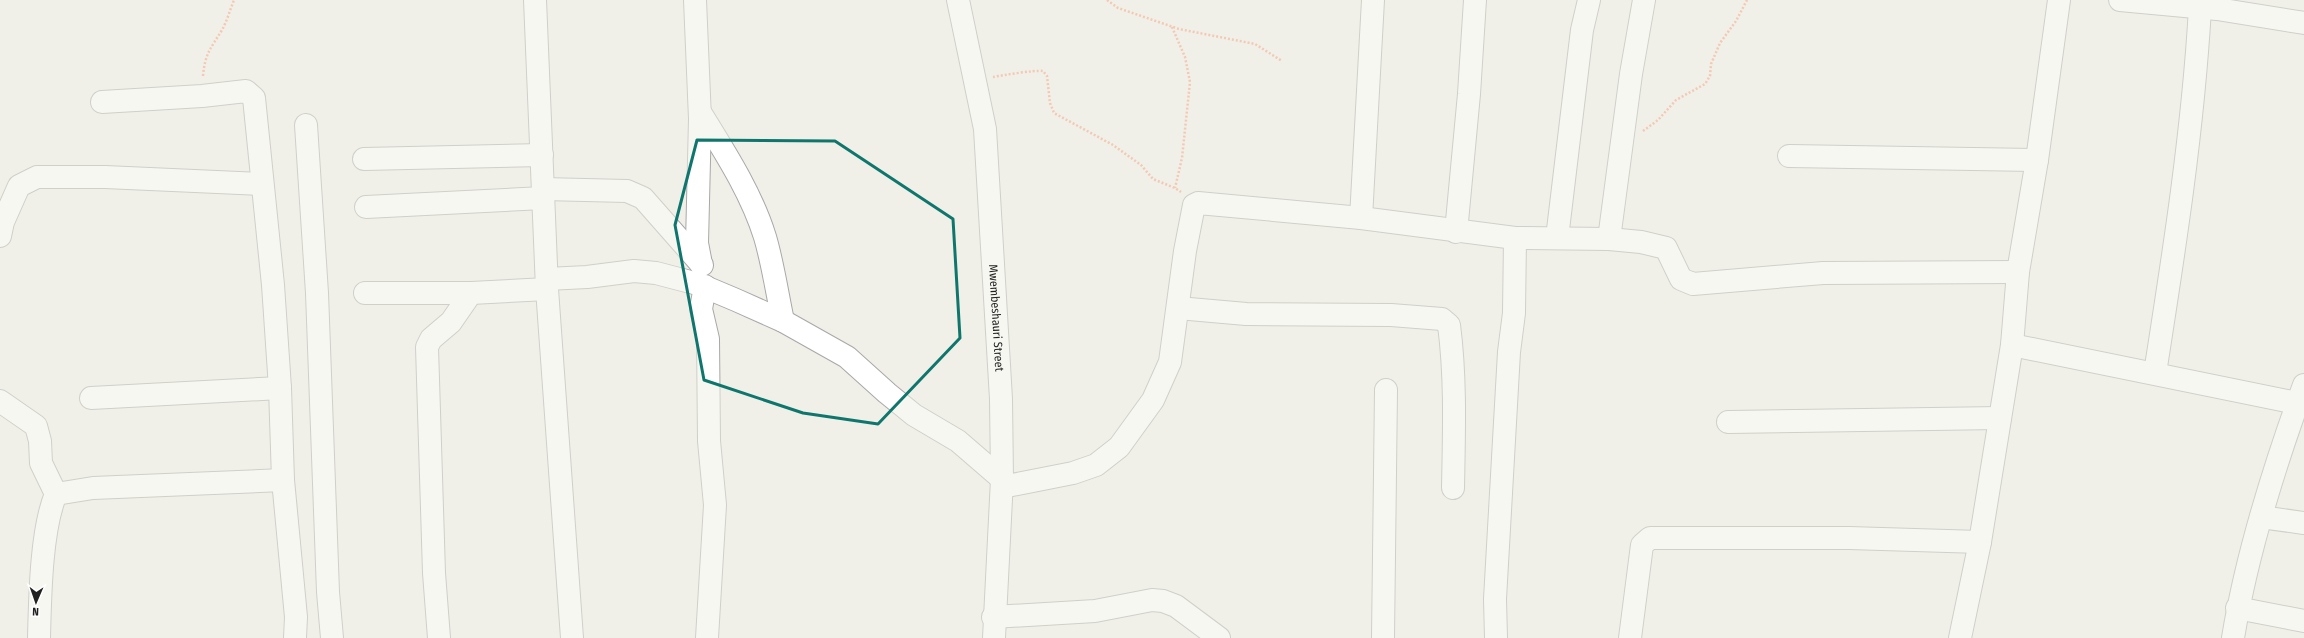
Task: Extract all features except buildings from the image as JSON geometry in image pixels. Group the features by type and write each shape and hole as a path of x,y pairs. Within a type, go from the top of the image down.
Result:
{"street":[{"path":"535,0 547,284 572,638"},
{"path":"695,0 700,112 697,243 701,264 711,289 701,309 708,339 709,441 715,505 707,638"},
{"name":"Mwembeshauri Street","path":"958,0 976,80 985,129 1001,399 1002,483 994,627"},
{"path":"1361,218 1374,0"},
{"path":"1456,232 1469,94 1475,0"},
{"path":"1557,238 1581,37 1589,0"},
{"path":"1609,239 1644,0"},
{"path":"1960,638 1980,542 2012,345 2018,272 2038,160 2059,0"},
{"path":"2120,0 2200,8 2304,24"},
{"path":"2155,373 2177,231 2196,83 2200,8"},
{"path":"102,102 202,96 246,91 254,98 273,285 280,388 283,480 296,617 295,638"},
{"path":"700,112 723,149 753,206 764,236 783,321"},
{"path":"306,125 317,293 328,592 332,638"},
{"path":"364,159 542,155"},
{"path":"1789,156 2038,160"},
{"path":"0,236 3,222 19,186 37,177 105,177 262,184"},
{"path":"366,207 543,193 627,191 643,198 701,264"},
{"path":"365,293 471,293 547,284 634,271 656,273 711,289 783,321 847,357 914,415 958,441 1002,483 1073,473 1096,465 1119,447 1153,400 1170,362 1185,251 1194,205 1202,203 1361,218 1456,232 1515,238 1609,239 1642,242 1666,248 1681,279 1693,284 1823,273 2018,272"},
{"path":"1496,638 1495,600 1509,352 1514,313 1515,238"},
{"path":"439,638 434,573 427,347 431,339 451,322 471,293"},
{"path":"1178,308 1246,314 1391,315 1442,319 1449,325 1452,344 1455,426 1453,488"},
{"path":"2012,345 2155,373 2301,394 2261,516 2238,608 2233,638"},
{"path":"91,398 280,388"},
{"path":"1383,638 1386,390"},
{"path":"0,401 12,408 38,430 41,463 56,494"},
{"path":"1728,422 2000,418"},
{"path":"56,494 93,488 283,480"},
{"path":"39,638 40,597 49,509 56,494"},
{"path":"2261,516 2304,523"},
{"path":"1630,638 1642,545 1650,538 1849,538 1980,542"},
{"path":"994,627 1095,611 1152,600 1163,601 1176,606 1219,638"},
{"path":"2238,608 2304,621"}],"path":[{"path":"202,96 204,59 208,49 222,29 234,0"},
{"path":"1107,0 1118,8 1172,26 1255,44 1282,62"},
{"path":"1622,142 1647,128 1676,100 1705,84 1710,76 1711,64 1720,43 1736,21 1747,0"},
{"path":"1172,26 1185,58 1190,82 1182,158 1176,188"},
{"path":"976,80 1027,73 1035,70 1043,71 1047,76 1050,103 1054,113 1125,153 1141,165 1153,179 1176,188 1194,205"}],"highlighted area":[{"path":"697,140 835,141 953,219 960,338 878,424 803,413 704,380 675,225"}]}
